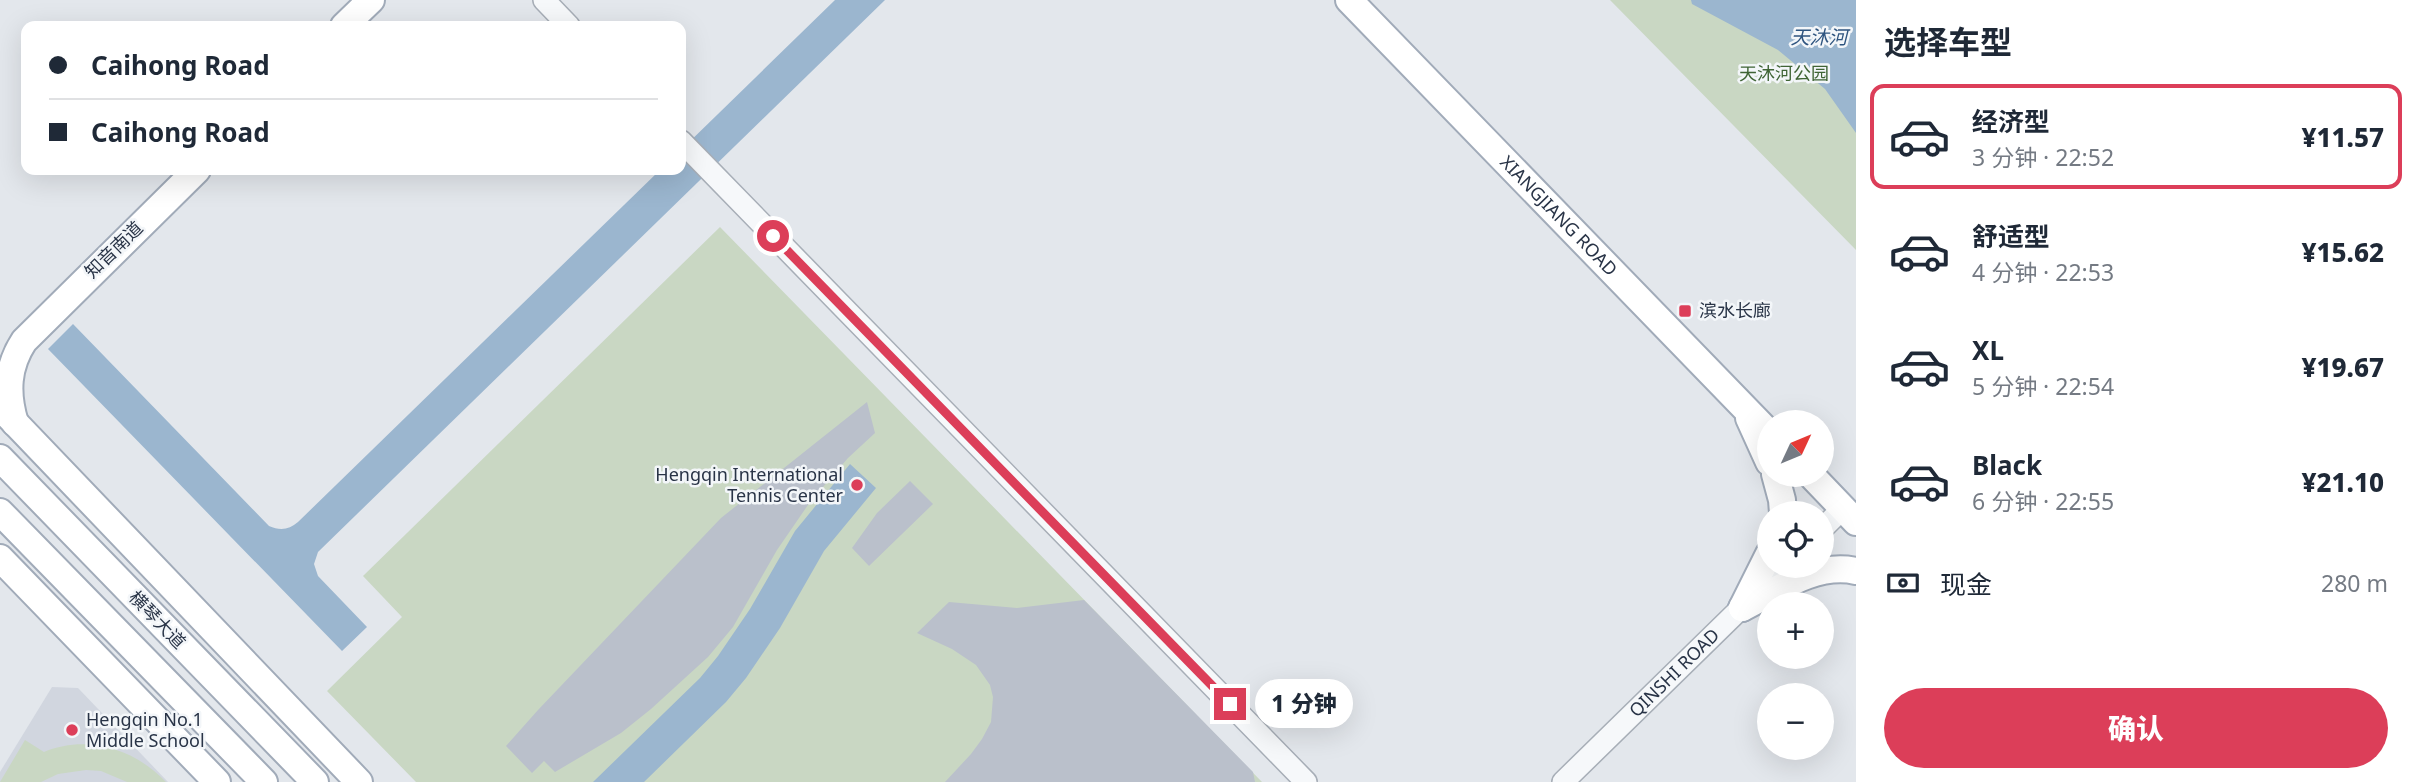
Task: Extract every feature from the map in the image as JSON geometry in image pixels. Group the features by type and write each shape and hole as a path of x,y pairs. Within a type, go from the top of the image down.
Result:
{"main road":[{"path":"349,21 371,0"},
{"name":"XIANGJIANG ROAD","path":"1349,0 1757,421"},
{"name":"知音南道","path":"31,331 192,175"},
{"path":"0,349 31,331"},
{"path":"31,331 17,351 10,373 7,415 359,782"},
{"path":"1744,407 1757,436"},
{"name":"横琴大道","path":"0,458 315,782"},
{"path":"1823,487 1850,515"},
{"name":"横琴大道","path":"0,512 264,782"},
{"path":"0,558 217,782"},
{"path":"1742,608 1816,572 1839,569 1856,571"},
{"path":"1742,608 1757,578"}],"street":[{"path":"544,0 564,21"},
{"path":"686,146 1306,782"},
{"path":"1834,523 1850,515"},
{"name":"QINSHI ROAD","path":"1563,782 1772,578"}],"shaded area":[{"name":"Hengqin No.1 Middle School","path":"52,687 78,688 168,782 0,782 0,772"}],"green space":[{"name":"天沐河公园","path":"1610,0 1856,0 1856,250"},
{"path":"720,227 1262,782 416,782 327,691 402,617 363,576"},
{"path":"25,740 44,752 77,744 110,748 140,761 166,782 127,782 101,771 86,770 58,774 41,782 0,782"}],"water":[{"path":"835,0 885,0 318,552 314,564 318,576 367,627 342,651 48,349 73,324 269,526 277,529 288,528 298,522 655,175 686,175 686,145"},
{"name":"天沐河","path":"1691,0 1856,0 1856,133 1825,89 1778,50 1692,4"},
{"path":"850,464 876,488 824,551 780,628 746,678 726,702 644,782 593,782 700,678 718,656 750,609 795,531"}],"building":[{"path":"867,402 875,433 848,458 810,502 777,550 733,627 708,657 621,733 555,772 544,761 532,773 506,746 538,710 721,518"},
{"path":"910,481 933,504 869,566 852,548 877,513"},
{"path":"1084,600 1253,772 1255,782 945,782 982,739 991,722 993,697 990,685 976,665 952,649 917,633 949,602 1017,608"}],"place":[{"name":"滨水长廊","path":"1685,311"},
{"name":"Hengqin International Tennis Center","path":"857,485"},
{"name":"Hengqin No.1 Middle School","path":"72,730"}],"route":[{"path":"773,236 1230,704"}]}
